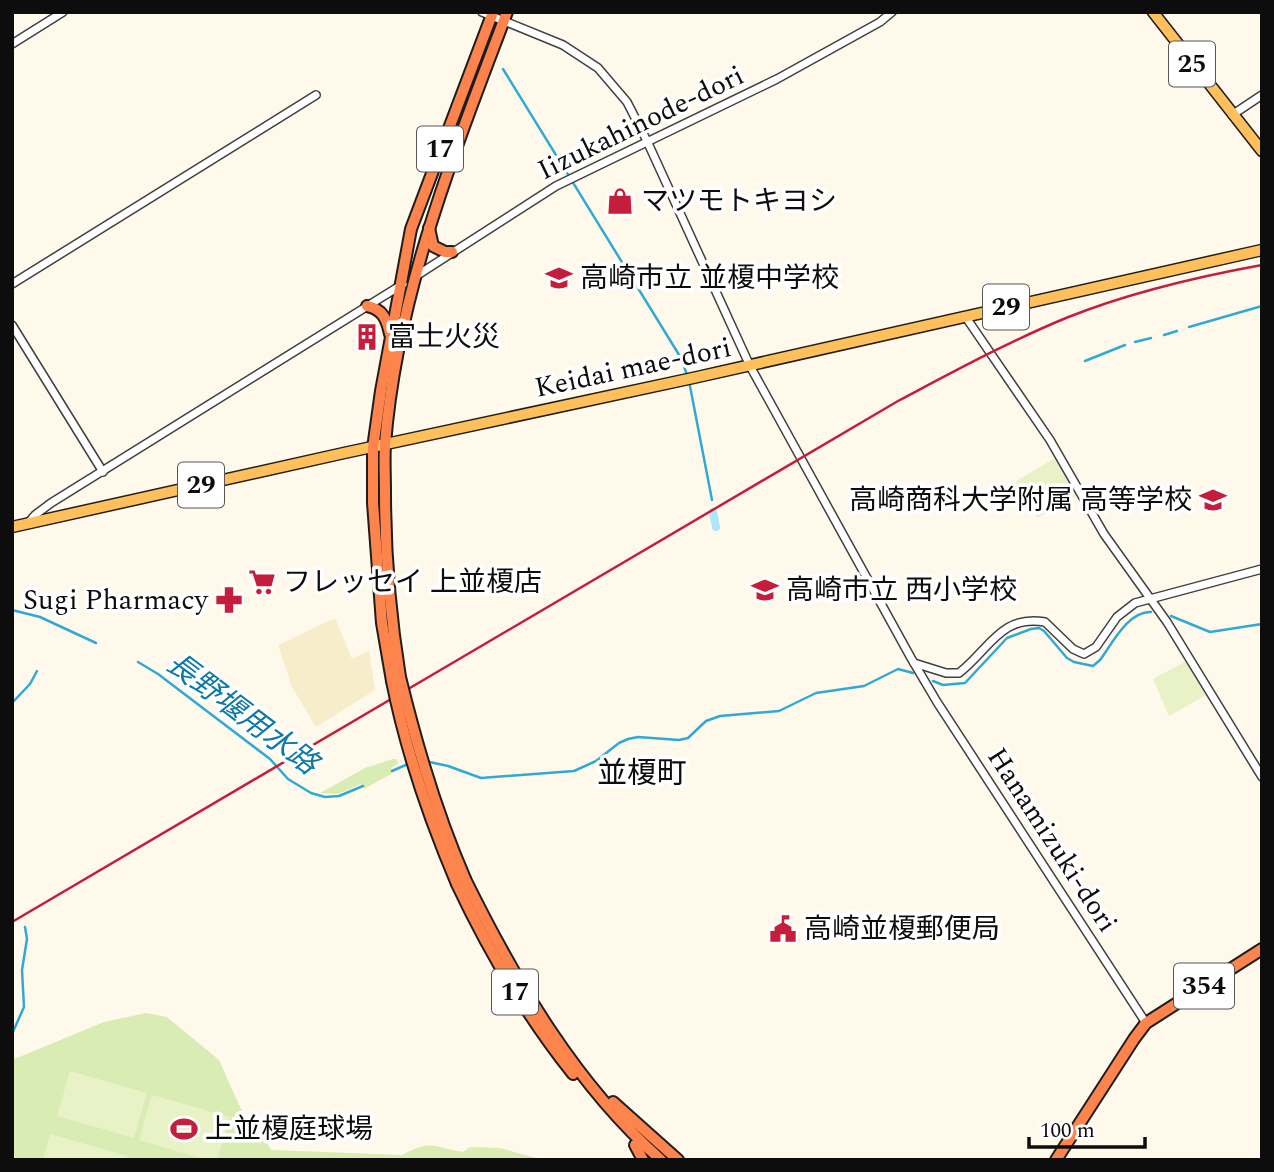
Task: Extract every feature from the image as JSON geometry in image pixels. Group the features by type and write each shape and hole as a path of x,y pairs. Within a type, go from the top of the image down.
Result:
{"highway":[{"name":"17","path":"489,13 411,229 391,337 379,447 396,679 461,883 494,958 538,1028 591,1098 649,1160"},
{"name":"17","path":"379,447 413,278 429,226 506,16"},
{"path":"429,226 433,246 445,252 452,252"},
{"path":"367,306 383,315 391,337"},
{"name":"17","path":"461,883 515,974 560,1042 603,1100 662,1160"},
{"name":"354","path":"1056,1160 1146,1023 1262,949"},
{"name":"17","path":"560,1042 615,1104 678,1160"},
{"path":"615,1104 662,1160"},
{"name":"17","path":"635,1145 643,1160"}],"main road":[{"name":"25","path":"1153,12 1262,152"},
{"name":"Keidai mae-dori","path":"12,527 750,366 1262,250"}],"street":[{"path":"12,44 63,12"},
{"name":"Iizukahinode-dori","path":"28,523 40,510 556,186 778,79 868,29 892,12"},
{"name":"Hanamizuki-dori","path":"489,13 506,16 563,45 598,68 627,102 648,141 750,366 914,663 1146,1023"},
{"path":"12,285 316,95"},
{"path":"1232,115 1262,95"},
{"path":"965,316 1050,440 1104,534 1163,617 1262,777"},
{"path":"12,325 103,472"},
{"path":"47,520 47,510 58,500"},
{"path":"914,663 946,673 959,673 1007,627 1029,621 1045,622 1073,649 1084,654 1096,647 1123,612 1135,604 1262,569"}],"shaded area":[{"path":"335,618 352,659 369,650 375,690 316,727 292,687 278,645"}],"green space":[{"path":"1055,458 1078,495 1037,518 1016,481"},
{"path":"1186,661 1206,695 1169,716 1153,679"},
{"path":"393,759 399,763 391,768 393,773 364,789 361,784 338,794 320,793 365,768"},
{"path":"146,1013 167,1017 219,1060 241,1109 271,1150 402,1155 426,1146 463,1152 470,1147 500,1148 543,1160 12,1160 12,1060 104,1022"},
{"name":"上並榎庭球場","path":"70,1071 147,1093 134,1138 57,1116"},
{"name":"上並榎庭球場","path":"152,1095 230,1117 217,1160 207,1160 139,1140"},
{"name":"上並榎庭球場","path":"50,1134 128,1156 127,1160 43,1160"}],"waterway":[{"path":"503,69 681,358 687,375"},
{"path":"1189,327 1262,306"},
{"path":"1164,335 1177,331"},
{"path":"1135,342 1151,338"},
{"path":"1085,361 1125,345"},
{"path":"689,381 712,500"},
{"path":"713,512 716,527"},
{"name":"長野堰用水路","path":"12,610 40,617 96,643"},
{"name":"長野堰用水路","path":"933,681 943,685 965,683 1007,638 1039,628 1067,658 1093,666 1128,623 1143,613 1151,612"},
{"name":"長野堰用水路","path":"1171,616 1210,632 1262,624"},
{"name":"長野堰用水路","path":"138,662 158,674 270,759 288,779 311,793 325,797 339,796 363,786"},
{"name":"長野堰用水路","path":"425,761 481,778 574,771 596,761 628,739 688,738 706,721 720,716 779,711 816,693 864,686 898,669 913,673"},
{"path":"12,703 30,684 37,671"},
{"name":"長野堰用水路","path":"392,771 408,764"},
{"path":"12,1034 24,1007 22,970 27,939 25,927"}],"railway":[{"path":"12,922 939,379 1023,337 1090,309 1162,287 1262,265"}],"place":[{"name":"マツモトキヨシ","path":"620,201"},
{"name":"高崎市立 並榎中学校","path":"559,278"},
{"name":"富士火災","path":"367,337"},
{"name":"高崎商科大学附属 高等学校","path":"1213,500"},
{"name":"フレッセイ 上並榎店","path":"262,582"},
{"name":"高崎市立 西小学校","path":"765,590"},
{"name":"Sugi Pharmacy","path":"229,600"},
{"name":"高崎並榎郵便局","path":"783,929"},
{"name":"上並榎庭球場","path":"184,1129"}],"district":[{"name":"並榎町","path":"642,774"}]}
